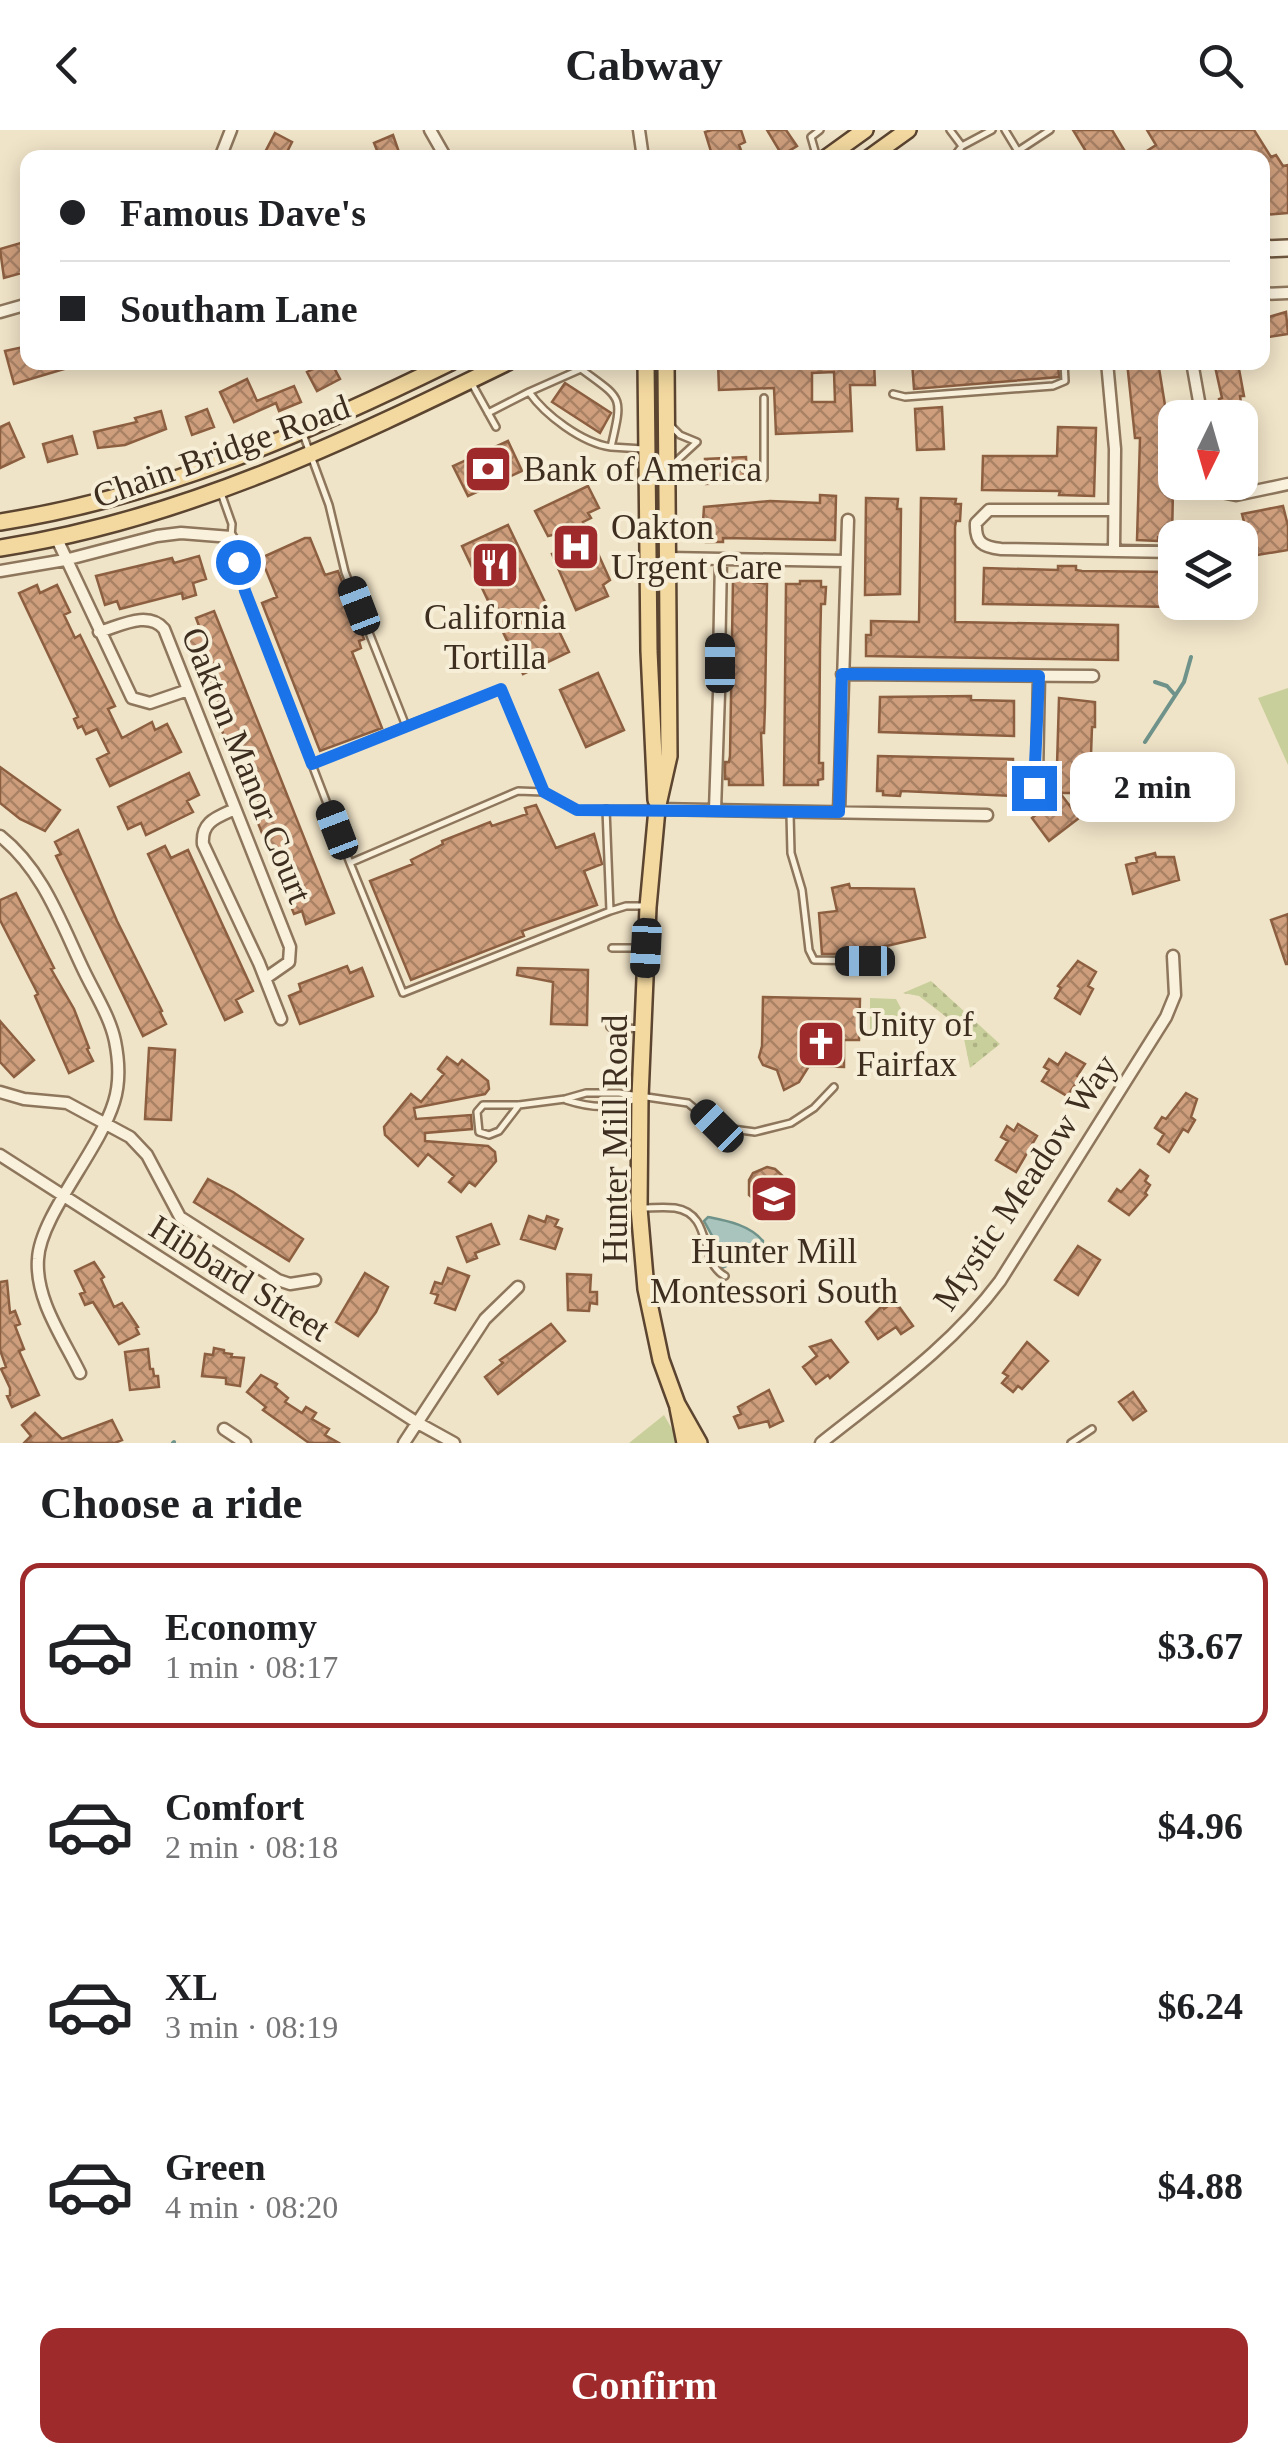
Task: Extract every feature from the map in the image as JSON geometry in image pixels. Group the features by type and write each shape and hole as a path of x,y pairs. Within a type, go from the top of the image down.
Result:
{"main road":[{"path":"837,150 865,130"},
{"path":"881,150 908,130"},
{"name":"Chain Bridge Road","path":"0,522 119,497 212,468 302,433 435,370"},
{"name":"Chain Bridge Road","path":"0,548 116,524 220,490 312,456 492,370"},
{"name":"Hunter Mill Road","path":"645,370 648,613 658,809"},
{"name":"Hunter Mill Road","path":"666,370 669,756 658,809 648,906 639,1208 652,1326 685,1443"},
{"name":"Hunter Mill Road","path":"677,1404 698,1443"}],"street":[{"path":"1108,370 1116,449 1114,550"},
{"path":"1193,370 1199,400"},
{"path":"1258,490 1288,484"},
{"path":"1114,510 989,510 976,522 975,534 977,541 987,548 1158,551"},
{"path":"839,812 848,520"},
{"path":"0,571 65,560 157,536 231,537"},
{"path":"56,537 129,695 150,704 188,690"},
{"path":"668,558 845,561"},
{"path":"720,559 720,663"},
{"name":"Oakton Manor Court","path":"99,632 145,619 156,621 171,644 290,947 289,962 266,978"},
{"path":"842,674 1093,676"},
{"path":"1022,798 1034,788 1037,776 1039,676"},
{"path":"715,810 719,692"},
{"path":"236,809 208,822 203,844 281,1019"},
{"path":"658,809 987,815"},
{"path":"0,836 40,880 108,1021 118,1062 117,1090 106,1123 41,1240 38,1274 44,1300 80,1373"},
{"name":"Mystic Meadow Way","path":"821,1443 938,1352 976,1313 1000,1280 1166,1017 1174,995 1173,956"},
{"path":"0,1092 24,1099 67,1103 106,1123 142,1147 180,1217 278,1280 290,1284 314,1280"},
{"name":"Hibbard Street","path":"0,1155 454,1443"},
{"path":"404,1443 485,1320 518,1287"},
{"path":"224,1429 245,1443"}],"lane":[{"path":"950,130 962,146"},
{"path":"959,150 992,130"},
{"path":"1025,150 1050,130"},
{"path":"488,413 578,370"},
{"path":"581,370 616,394 620,406 610,447"},
{"path":"892,394 905,397 1052,386 1065,381 1064,370"},
{"path":"470,381 496,427"},
{"path":"529,392 539,406 596,445 644,449"},
{"path":"764,398 764,478"},
{"path":"667,421 680,435 697,442 667,472"},
{"path":"302,433 329,505 346,572 406,726"},
{"path":"220,490 232,524 231,537 245,591 403,993 610,911 648,906"},
{"path":"648,613 669,612"},
{"path":"312,764 501,689 544,792"},
{"path":"350,863 518,791 544,792 577,810 658,809"},
{"path":"606,809 610,911"},
{"path":"790,811 790,853 802,890 808,950 814,960 865,961"},
{"path":"612,948 646,948"},
{"path":"610,1026 643,1029"},
{"path":"519,1105 499,1131 489,1136 479,1132 477,1112 484,1106 565,1099 586,1092 688,1103 717,1126 755,1132 791,1123 834,1088"},
{"path":"565,1099 586,1106 619,1106 640,1097"},
{"path":"639,1208 674,1208 693,1217 706,1237 716,1270 724,1276"},
{"path":"1071,1443 1092,1429"}],"green space":[{"path":"1288,688 1288,765 1258,698"},
{"path":"931,981 1000,1044 970,1068 962,1029 919,996 903,993"},
{"path":"870,998 896,999 903,1012 875,1034 870,1029"},
{"path":"664,1415 680,1443 629,1443"}],"water":[{"path":"708,1217 752,1231 763,1241 762,1250 722,1268 716,1243 704,1221"}],"building":[{"path":"741,130 745,142 739,145 741,150 711,150 705,132"},
{"path":"767,130 786,130 797,146 779,150"},
{"path":"1073,130 1112,130 1124,150 1085,150"},
{"path":"1147,130 1254,130 1267,150 1148,150 1156,145"},
{"path":"275,133 292,142 288,150 266,150"},
{"path":"393,135 398,150 377,150 374,143"},
{"path":"1270,155 1276,155 1283,166 1288,165 1288,213 1270,214"},
{"path":"20,243 20,274 4,278 0,249"},
{"path":"1286,312 1288,334 1270,337 1270,317"},
{"path":"20,348 20,370 61,370 14,384 5,351"},
{"path":"335,370 340,379 317,391 307,372"},
{"path":"718,370 874,370 875,385 850,385 852,431 776,434 774,388 719,390","holes":["834,372 835,402 812,402 812,373"]},
{"path":"913,370 1059,370 1059,377 914,389"},
{"path":"1128,370 1159,370 1164,400 1158,400 1158,500 1173,500 1172,520 1158,520 1158,541 1137,540 1140,438 1135,438"},
{"path":"1216,370 1239,370 1244,396 1240,396 1241,400 1219,399 1222,398"},
{"path":"247,379 257,401 294,386 301,402 279,411 276,403 234,422 220,392"},
{"path":"565,383 611,413 600,433 552,402"},
{"path":"942,407 944,449 917,450 915,409"},
{"path":"207,409 214,427 192,435 186,417"},
{"path":"161,411 166,429 125,445 98,448 94,432 137,422 135,418"},
{"path":"9,423 24,457 0,468 0,427"},
{"path":"1058,427 1096,428 1094,496 1059,495 1060,491 982,490 983,456 1057,456"},
{"path":"72,436 77,454 48,462 43,444"},
{"name":"Bank of America","path":"508,441 522,471 468,496 453,466"},
{"path":"746,457 747,482 706,484 705,459"},
{"path":"588,486 599,508 588,513 591,518 583,522 586,527 548,536 535,511"},
{"path":"820,495 836,496 835,540 723,538 723,542 706,542 702,537 704,507 770,501 820,503"},
{"path":"866,498 898,499 900,594 865,595"},
{"path":"921,498 956,499 955,504 961,504 960,521 956,521 955,527 955,622 1118,625 1118,660 866,656 871,621 919,622"},
{"path":"1283,506 1288,550 1258,555 1258,520 1244,520 1242,514"},
{"path":"508,525 569,652 523,674 462,546"},
{"path":"310,538 325,575 338,571 364,639 359,641 361,648 352,652 382,728 320,751 262,603 277,597 261,558"},
{"path":"591,538 610,580 603,585 608,596 576,610 552,554"},
{"path":"199,556 206,579 193,583 196,595 183,599 182,593 120,609 117,601 105,605 96,576 172,558 174,563"},
{"path":"1058,566 1076,566 1076,570 1082,571 1158,572 1158,607 983,604 984,568 1058,570"},
{"path":"733,579 767,584 761,733 763,785 729,785 729,779 725,779 725,762 729,762 730,756"},
{"path":"821,581 821,587 826,587 825,604 821,604 820,649 819,763 823,763 823,779 818,780 818,785 784,785 786,584"},
{"path":"37,585 40,593 57,585 70,612 64,615 75,638 80,635 115,706 108,709 122,738 152,722 155,730 167,724 181,752 110,786 97,759 109,753 97,729 86,734 82,726 78,728 74,719 78,717 19,593"},
{"path":"214,611 334,913 306,924 302,911 294,914 256,818 263,815 254,791 248,779 241,782 214,709 220,707 211,682 203,685 184,637 201,631 196,618"},
{"path":"598,673 624,730 586,747 560,690"},
{"path":"971,696 971,700 1014,701 1014,736 879,732 880,697"},
{"path":"1059,698 1095,702 1095,727 1087,793 1060,793 1079,818 1049,841 1032,818 1056,799"},
{"path":"878,756 1013,759 1013,796 901,791 900,796 883,795 883,791 877,791"},
{"path":"0,767 60,810 45,831 20,819 0,803"},
{"path":"189,773 199,795 187,801 193,812 146,835 141,823 128,829 118,807"},
{"path":"536,805 556,848 594,834 602,864 584,871 597,905 522,931 524,936 411,980 370,881 413,864 411,860 443,844 442,841 490,822 492,826 527,814 525,808"},
{"path":"78,830 162,1011 166,1024 143,1036 56,856 61,854 55,842"},
{"path":"165,846 171,858 188,850 253,991 236,1000 242,1012 225,1020 148,854"},
{"path":"1155,853 1156,857 1174,857 1179,880 1133,894 1126,865"},
{"path":"849,884 850,888 914,889 925,937 852,954 822,954 819,913 837,911 832,888"},
{"path":"16,893 74,1009 93,1061 69,1073 35,996 38,994 0,920 0,900"},
{"path":"1288,914 1288,964 1286,964 1271,920"},
{"path":"1078,961 1096,972 1088,986 1093,989 1080,1014 1055,998 1061,988 1058,986"},
{"path":"347,966 350,973 362,968 373,996 300,1024 289,996 301,991 299,984"},
{"path":"518,968 588,970 587,1025 551,1024 553,982 517,975"},
{"name":"Unity of Fairfax","path":"763,997 860,999 859,1040 844,1040 844,1067 809,1066 799,1082 784,1090 777,1070 763,1065 759,1057"},
{"path":"0,1021 34,1060 14,1077 0,1062"},
{"path":"149,1048 175,1050 171,1120 145,1119"},
{"path":"1066,1053 1085,1064 1067,1096 1042,1081 1049,1070 1044,1067 1049,1059 1058,1065"},
{"path":"447,1057 458,1065 462,1060 488,1081 489,1089 485,1094 414,1108 416,1119 471,1115 472,1129 425,1133 425,1141 488,1146 495,1152 496,1161 475,1186 469,1182 461,1192 449,1182 454,1176 428,1154 418,1166 385,1135 384,1127 411,1094 421,1102 444,1074 438,1069"},
{"path":"1186,1093 1197,1099 1191,1117 1195,1120 1188,1132 1183,1129 1169,1152 1158,1144 1164,1134 1155,1128"},
{"path":"1018,1124 1037,1136 1016,1172 996,1160 1008,1141 1001,1137 1007,1126 1014,1131"},
{"path":"767,1167 786,1179 788,1221 765,1221 764,1208 749,1195 753,1173"},
{"path":"1140,1170 1148,1176 1145,1181 1150,1185 1147,1195 1129,1215 1109,1201"},
{"path":"208,1179 303,1239 289,1261 194,1202"},
{"path":"529,1216 545,1222 547,1216 558,1220 555,1226 562,1229 555,1249 521,1239"},
{"path":"491,1224 499,1244 475,1253 477,1258 467,1262 457,1237"},
{"path":"1078,1246 1100,1260 1078,1295 1055,1280"},
{"path":"94,1262 104,1277 101,1279 114,1307 122,1303 138,1327 139,1334 119,1344 93,1302 85,1305 80,1294 85,1292 75,1271"},
{"path":"448,1268 469,1276 455,1310 435,1303 438,1295 431,1293 435,1282 442,1284"},
{"path":"365,1273 388,1287 358,1336 336,1322"},
{"path":"567,1274 591,1275 590,1292 597,1292 597,1304 590,1303 589,1311 568,1310"},
{"path":"7,1281 10,1313 15,1311 20,1324 15,1326 24,1349 19,1351 39,1395 12,1407 0,1350 0,1282"},
{"path":"895,1301 913,1326 901,1334 896,1327 878,1339 866,1322 882,1306 884,1309"},
{"path":"551,1324 565,1341 498,1394 485,1377 503,1363 500,1360"},
{"path":"831,1340 848,1362 816,1384 803,1367 817,1356 810,1347"},
{"path":"1027,1342 1048,1361 1022,1389 1018,1386 1013,1392 1002,1383 1008,1376 1003,1373"},
{"path":"214,1348 232,1354 231,1357 244,1358 240,1386 226,1384 226,1378 202,1376 205,1354 213,1355"},
{"path":"148,1349 150,1369 158,1376 159,1387 130,1390 125,1352"},
{"path":"261,1375 277,1384 275,1387 288,1398 285,1402 302,1413 306,1407 316,1413 312,1419 329,1429 325,1435 339,1443 309,1443 263,1410 266,1407 247,1392"},
{"path":"769,1390 783,1421 770,1427 768,1421 739,1428 734,1417 741,1414 738,1407"},
{"path":"1133,1392 1146,1411 1133,1420 1119,1402"},
{"path":"35,1413 62,1439 112,1420 122,1440 24,1443 31,1436 22,1425"}],"waterway":[{"path":"1145,742 1184,682 1191,657"},
{"path":"1155,682 1167,686 1175,695"}],"place":[{"name":"Bank of America","path":"488,469"},
{"name":"Oakton Urgent Care","path":"576,547"},
{"name":"California Tortilla","path":"495,565"},
{"name":"Unity of Fairfax","path":"821,1044"},
{"name":"Hunter Mill Montessori South","path":"774,1199"}],"route":[{"path":"238,562 245,591 312,764 501,689 544,792 577,810 839,812 842,674 1039,676 1034,788"}]}
